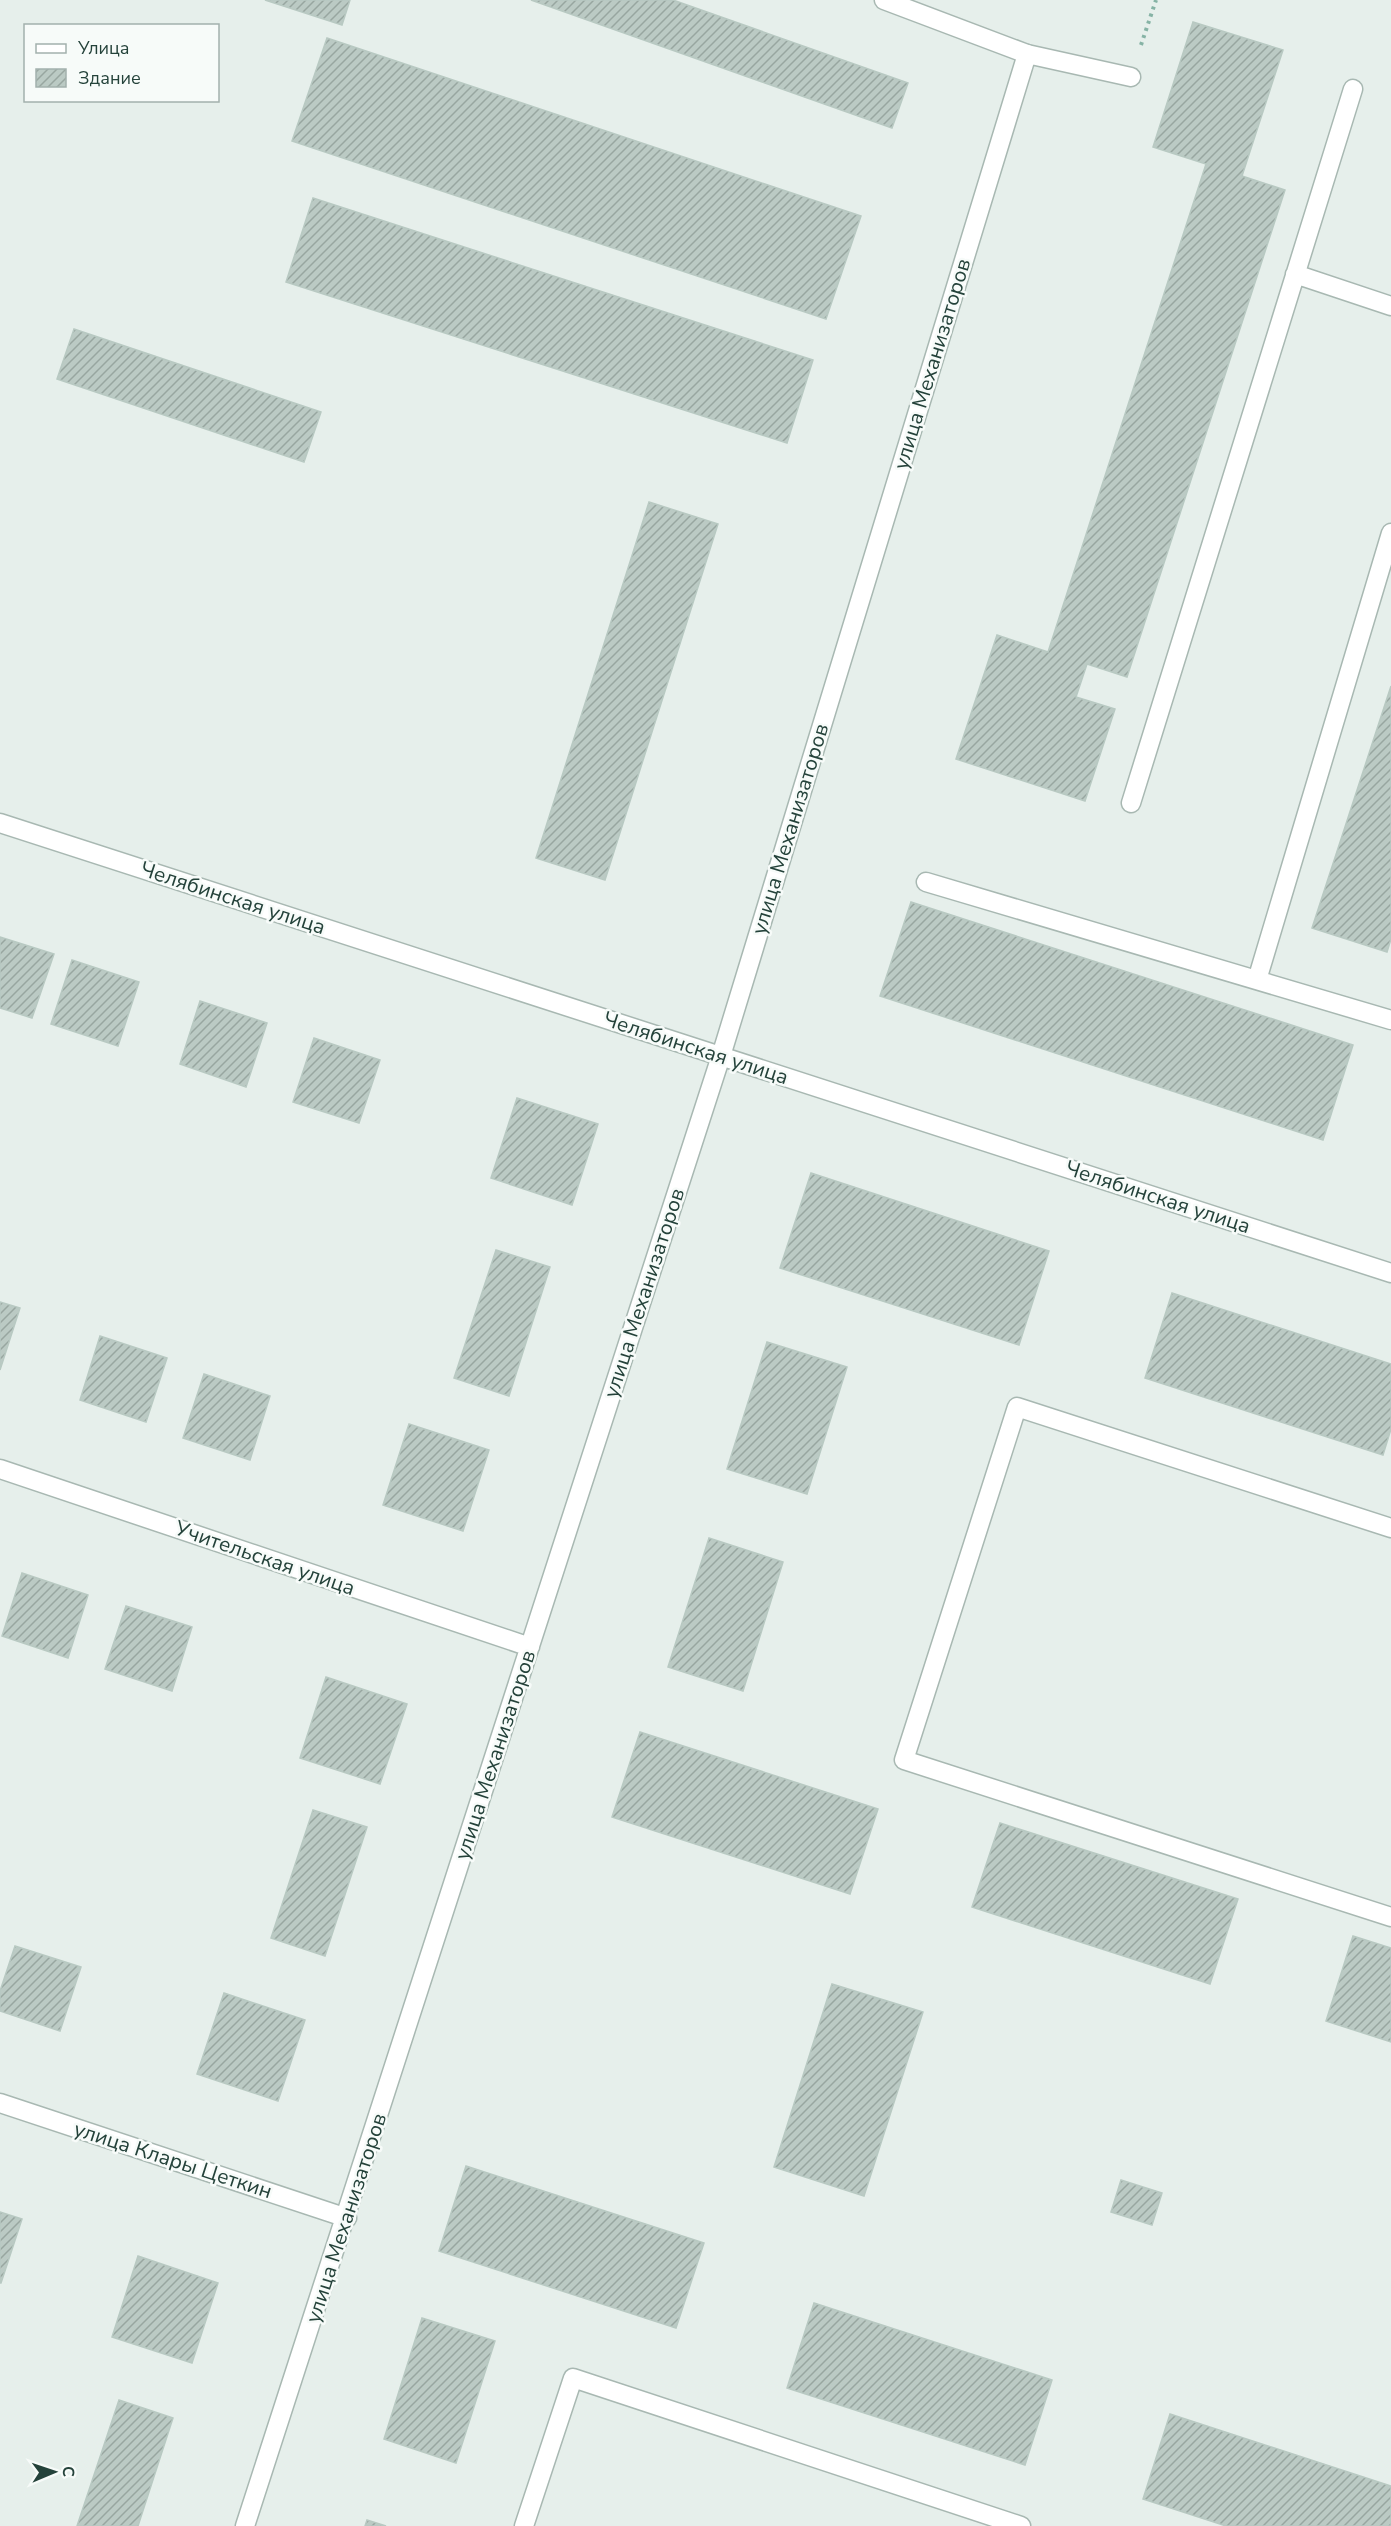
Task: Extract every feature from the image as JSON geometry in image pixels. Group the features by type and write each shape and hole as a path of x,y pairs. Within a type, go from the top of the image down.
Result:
{"street":[{"path":"884,0 1027,54 1131,77"},
{"name":"улица Механизаторов","path":"245,2526 347,2218 721,1056 1027,54"},
{"path":"1131,802 1353,89"},
{"path":"1295,274 1391,306"},
{"path":"1257,980 1391,532"},
{"name":"Челябинская улица","path":"0,823 1391,1273"},
{"path":"926,882 1391,1020"},
{"path":"1391,1528 1017,1407 904,1760 1391,1917"},
{"name":"Учительская улица","path":"0,1469 530,1647"},
{"name":"улица Клары Цеткин","path":"0,2103 347,2218"},
{"path":"524,2526 573,2378 1021,2526"}],"path":[{"path":"1131,77 1156,0"}],"building":[{"path":"265,0 350,0 342,25"},
{"path":"531,0 673,0 908,83 892,128"},
{"path":"1193,22 1283,50 1242,176 1285,190 1127,677 1087,664 1076,697 1115,709 1085,801 956,759 997,635 1048,652 1206,164 1153,147"},
{"path":"327,38 861,216 826,319 292,141"},
{"path":"313,198 813,360 787,443 286,282"},
{"path":"74,329 321,412 304,462 57,379"},
{"path":"649,502 718,524 605,880 536,858"},
{"path":"1391,686 1391,939 1387,952 1312,928"},
{"path":"911,902 1353,1045 1323,1140 880,996"},
{"path":"0,937 54,954 32,1018 0,1008"},
{"path":"72,960 139,982 118,1046 51,1024"},
{"path":"200,1001 267,1023 246,1087 180,1064"},
{"path":"314,1038 380,1060 359,1123 293,1102"},
{"path":"517,1098 598,1124 572,1205 491,1178"},
{"path":"811,1173 1049,1251 1019,1345 780,1268"},
{"path":"496,1250 550,1267 509,1396 454,1378"},
{"path":"1172,1293 1391,1364 1391,1429 1383,1455 1145,1378"},
{"path":"0,1302 20,1308 0,1370"},
{"path":"100,1336 167,1358 146,1422 80,1400"},
{"path":"767,1342 847,1367 807,1494 727,1469"},
{"path":"204,1374 270,1396 250,1460 183,1438"},
{"path":"409,1424 489,1450 463,1531 383,1505"},
{"path":"709,1538 783,1562 743,1691 668,1667"},
{"path":"22,1573 88,1595 68,1658 2,1636"},
{"path":"126,1606 192,1627 172,1691 105,1669"},
{"path":"326,1677 407,1704 380,1784 300,1758"},
{"path":"640,1732 878,1809 850,1894 612,1817"},
{"path":"313,1810 367,1827 325,1956 271,1938"},
{"path":"1000,1823 1238,1899 1210,1984 972,1907"},
{"path":"1353,1936 1391,1948 1391,2042 1326,2021"},
{"path":"15,1946 81,1967 60,2031 0,2011 0,1991"},
{"path":"832,1984 923,2012 864,2196 774,2167"},
{"path":"224,1993 305,2020 278,2101 197,2074"},
{"path":"466,2166 704,2243 676,2328 439,2251"},
{"path":"1121,2180 1162,2193 1152,2225 1111,2212"},
{"path":"0,2212 22,2219 1,2283 0,2283"},
{"path":"138,2256 218,2283 192,2363 112,2337"},
{"path":"814,2303 1052,2380 1025,2465 787,2388"},
{"path":"422,2318 495,2341 456,2463 384,2439"},
{"path":"119,2400 173,2418 138,2526 77,2526"},
{"path":"1170,2414 1391,2486 1391,2526 1226,2526 1143,2499"},
{"path":"367,2520 386,2526 365,2526"}]}
